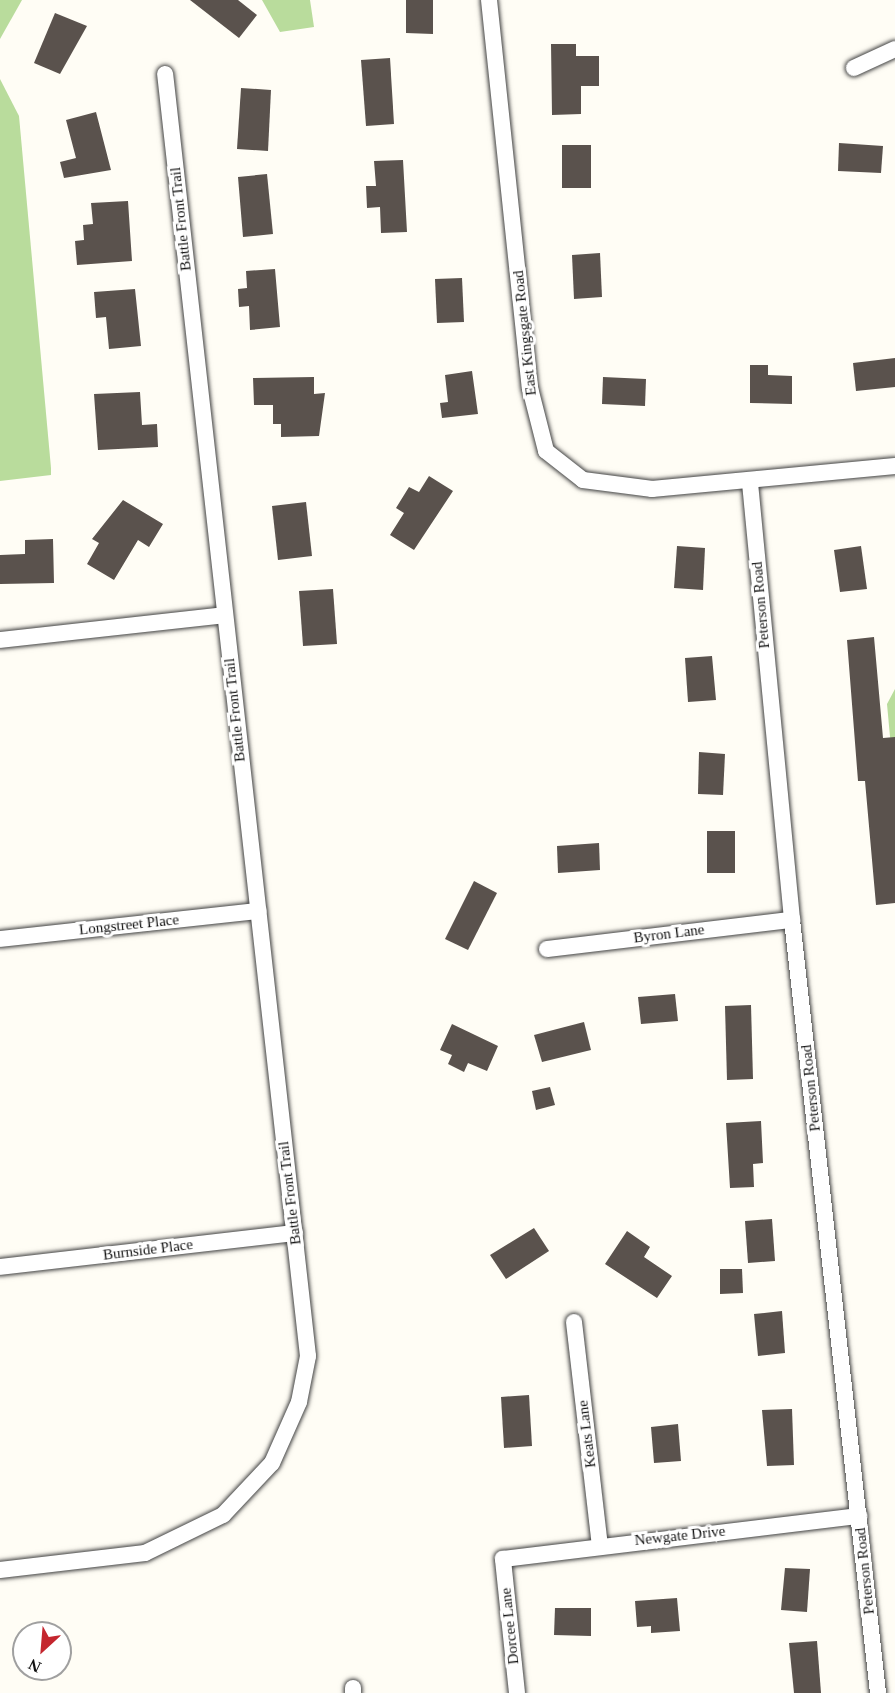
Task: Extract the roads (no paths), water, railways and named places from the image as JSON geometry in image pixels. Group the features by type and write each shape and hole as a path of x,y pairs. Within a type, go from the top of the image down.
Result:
{"street":[{"name":"East Kingsgate Road","path":"489,0 530,388 546,451 583,480 612,487 750,483 895,466"},
{"path":"854,68 895,49"},
{"name":"Battle Front Trail","path":"0,1570 145,1553 223,1515 272,1464 299,1402 308,1356 165,74"},
{"name":"Peterson Road","path":"750,483 792,920 878,1693"},
{"path":"0,640 225,615"},
{"name":"Longstreet Place","path":"0,939 258,911"},
{"name":"Byron Lane","path":"547,949 792,920"},
{"name":"Burnside Place","path":"0,1267 295,1233"},
{"name":"Keats Lane","path":"574,1322 600,1545"},
{"name":"Newgate Drive","path":"502,1559 600,1545 859,1516"},
{"name":"Dorcee Lane","path":"502,1559 517,1693"}]}
